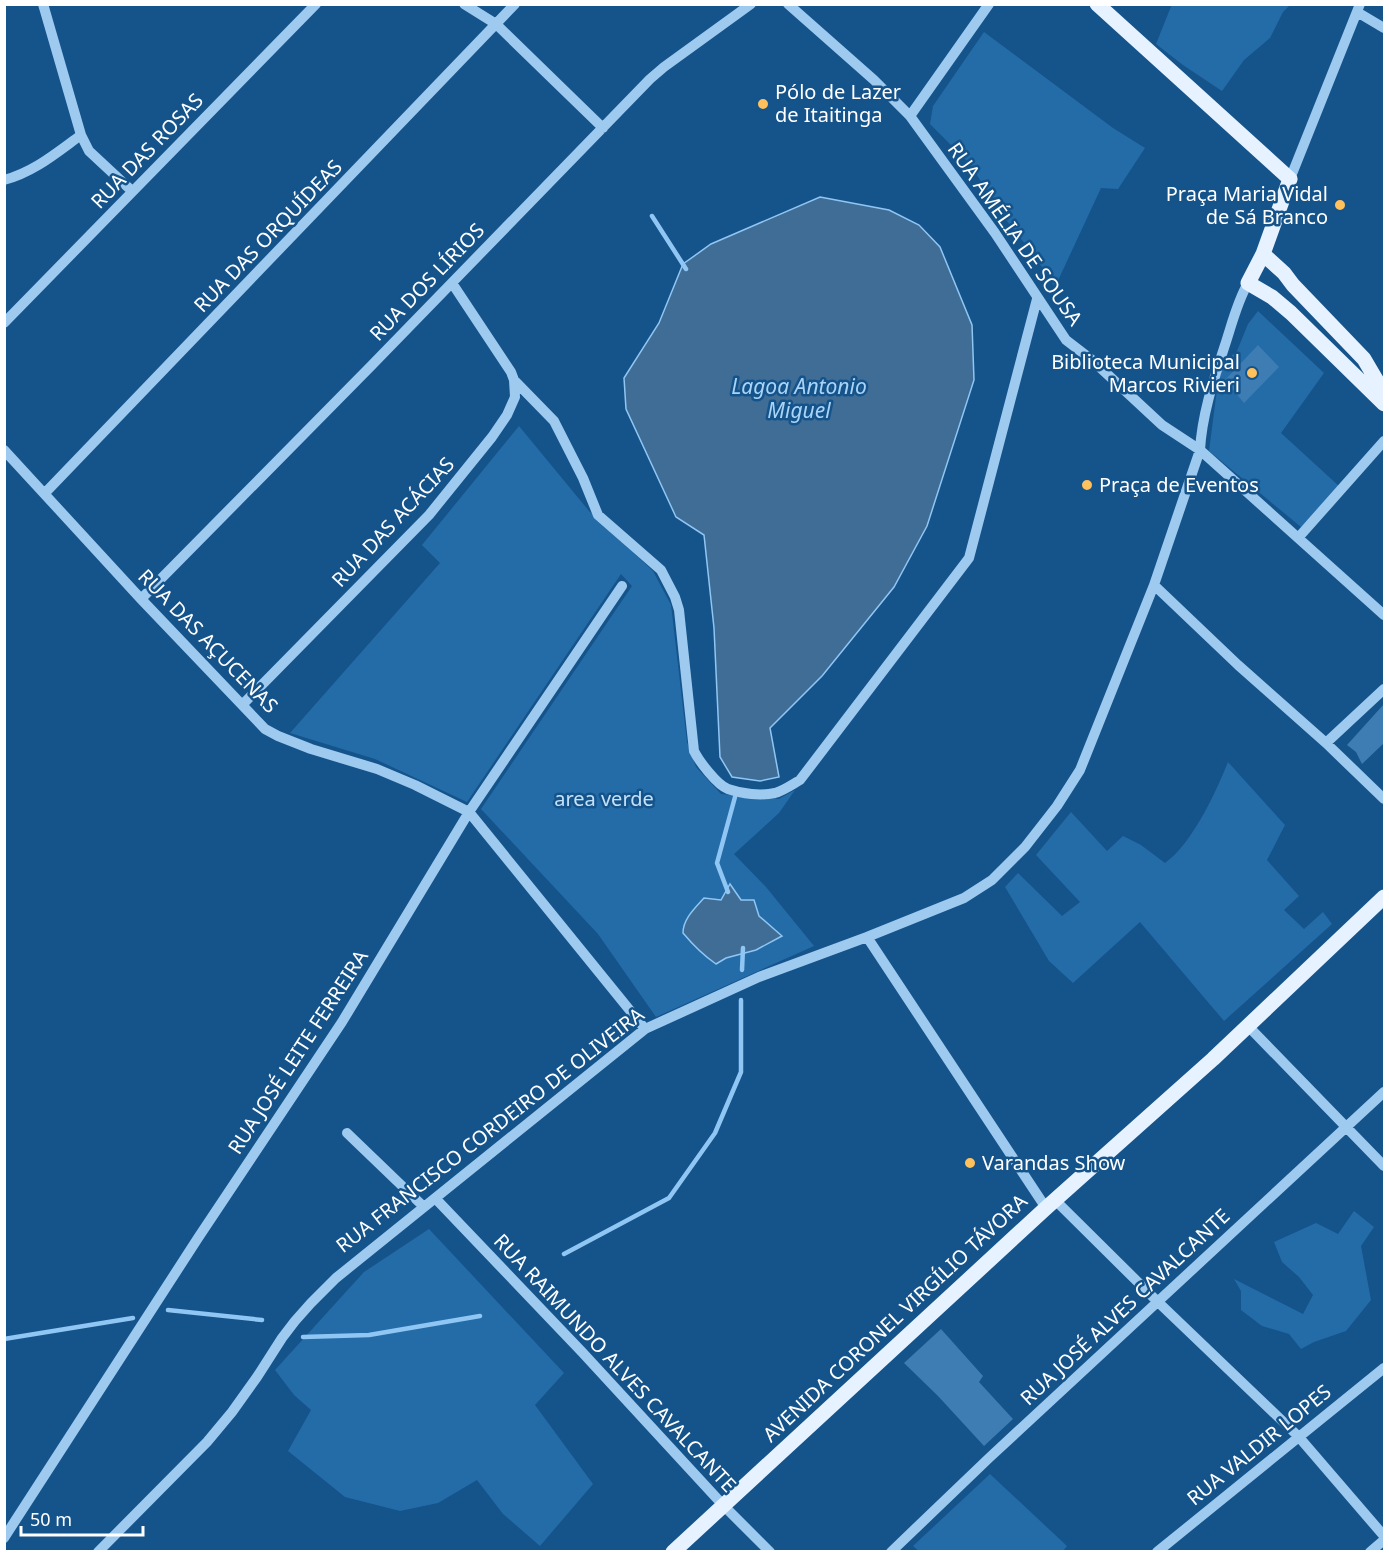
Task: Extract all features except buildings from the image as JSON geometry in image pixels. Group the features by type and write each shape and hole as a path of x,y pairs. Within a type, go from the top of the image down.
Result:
{"main road":[{"path":"1097,4 1290,179"},
{"name":"RUA FRANCISCO CORDEIRO DE OLIVEIRA","path":"1248,283 1263,254 1290,179"},
{"path":"1263,254 1284,273 1364,359 1381,390"},
{"path":"1248,283 1272,297 1381,390"},
{"name":"AVENIDA CORONEL VIRGÍLIO TÁVORA","path":"673,1551 1051,1204 1213,1059 1384,897"}],"street":[{"path":"43,4 81,135 90,151 132,191"},
{"name":"RUA DAS ROSAS","path":"4,323 316,4"},
{"path":"464,4 496,24 603,128"},
{"name":"RUA DAS ORQUÍDEAS","path":"45,493 516,4"},
{"name":"RUA DOS LÍRIOS","path":"141,599 650,79 751,4"},
{"name":"RUA AMÉLIA DE SOUSA","path":"788,4 874,80 910,116 995,233 1066,340 1092,360 1162,425 1200,450 1384,615"},
{"path":"910,116 989,4"},
{"path":"1290,179 1358,8 1384,28"},
{"path":"4,180 20,176 33,169 81,135"},
{"path":"452,283 514,380 554,421 583,478 598,515 661,570 679,610 694,751 698,759 727,789 753,794 777,793 800,780 969,558 1037,298"},
{"name":"RUA FRANCISCO CORDEIRO DE OLIVEIRA","path":"98,1551 207,1442 232,1412 282,1338 311,1303 336,1278 645,1029 759,977 964,898 992,880 1025,847 1058,806 1080,770 1154,585 1200,450 1211,388 1234,316 1248,283"},
{"name":"RUA DAS ACÁCIAS","path":"242,705 429,515 507,415 514,397 514,380"},
{"path":"1298,538 1384,441"},
{"name":"RUA DAS AÇUCENAS","path":"4,450 265,729 332,756 377,769 469,812 645,1029"},
{"path":"1154,585 1384,799"},
{"name":"RUA JOSÉ LEITE FERREIRA","path":"4,1538 342,1022 469,812 621,586"},
{"path":"1326,743 1384,689"},
{"path":"867,936 1051,1204 1158,1302 1298,1436 1384,1538 1370,1551"},
{"path":"1247,1025 1384,1166"},
{"name":"RUA JOSÉ ALVES CAVALCANTE","path":"891,1551 988,1458 1384,1092"},
{"path":"347,1133 424,1207"},
{"name":"RUA RAIMUNDO ALVES CAVALCANTE","path":"435,1198 582,1352 723,1505 770,1551"},
{"name":"RUA VALDIR LOPES","path":"1157,1551 1384,1368"}],"green space":[{"path":"1172,4 1290,5 1283,12 1270,38 1244,60 1222,91 1156,44"},
{"path":"984,32 1113,128 1145,148 1118,189 1101,188 1055,287 1032,252 1011,227 969,163 930,124 933,106"},
{"path":"1258,311 1324,373 1281,433 1340,487 1301,527 1209,451 1223,363 1237,351 1248,324"},
{"name":"area verde","path":"519,426 589,511 653,571 671,605 687,742 696,767 721,794 779,799 795,790 779,813 734,854 766,887 814,946 656,1017 598,934 481,809 632,586 621,574 467,802 375,759 290,733 440,563 422,545"},
{"path":"1228,762 1285,825 1267,860 1299,896 1284,910 1304,929 1323,912 1332,924 1224,1021 1140,922 1073,983 1049,961 1005,887 1018,873 1062,916 1080,902 1036,855 1071,812 1107,851 1123,836 1141,845 1165,863 1194,831"},
{"path":"1354,1211 1374,1227 1361,1246 1371,1300 1346,1331 1301,1349 1289,1334 1262,1326 1241,1310 1241,1291 1234,1279 1303,1314 1313,1295 1299,1277 1282,1262 1274,1242 1316,1223 1338,1234"},
{"path":"429,1229 564,1373 535,1405 593,1484 540,1546 503,1514 477,1480 438,1503 400,1511 345,1497 288,1451 311,1410 294,1395 275,1370 364,1272"},
{"path":"990,1474 1067,1546 1063,1551 920,1552 913,1546"}],"water":[{"name":"Lagoa Antonio Miguel","path":"820,197 889,210 919,225 940,247 972,325 974,380 927,526 894,587 822,676 770,728 779,777 760,781 732,777 720,757 714,628 704,535 676,517 626,409 624,378 659,323 683,264 711,244"},
{"path":"730,884 741,900 754,900 759,916 782,936 756,950 726,958 716,964 683,933 690,914 704,898 721,900"}],"waterway":[{"path":"652,216 686,269"},
{"path":"728,892 717,863 735,797"},
{"path":"742,970 743,948"},
{"path":"564,1254 669,1198 715,1133 741,1072 741,1000"},
{"path":"168,1310 262,1320"},
{"path":"303,1337 369,1335 480,1316"},
{"path":"4,1339 133,1318"}],"place":[{"name":"Pólo de Lazer de Itaitinga","path":"763,104"},
{"name":"Praça Maria Vidal de Sá Branco","path":"1340,205"},
{"name":"Biblioteca Municipal Marcos Rivieri","path":"1252,373"},
{"name":"Praça de Eventos","path":"1087,485"},
{"name":"Varandas Show","path":"970,1163"}]}
